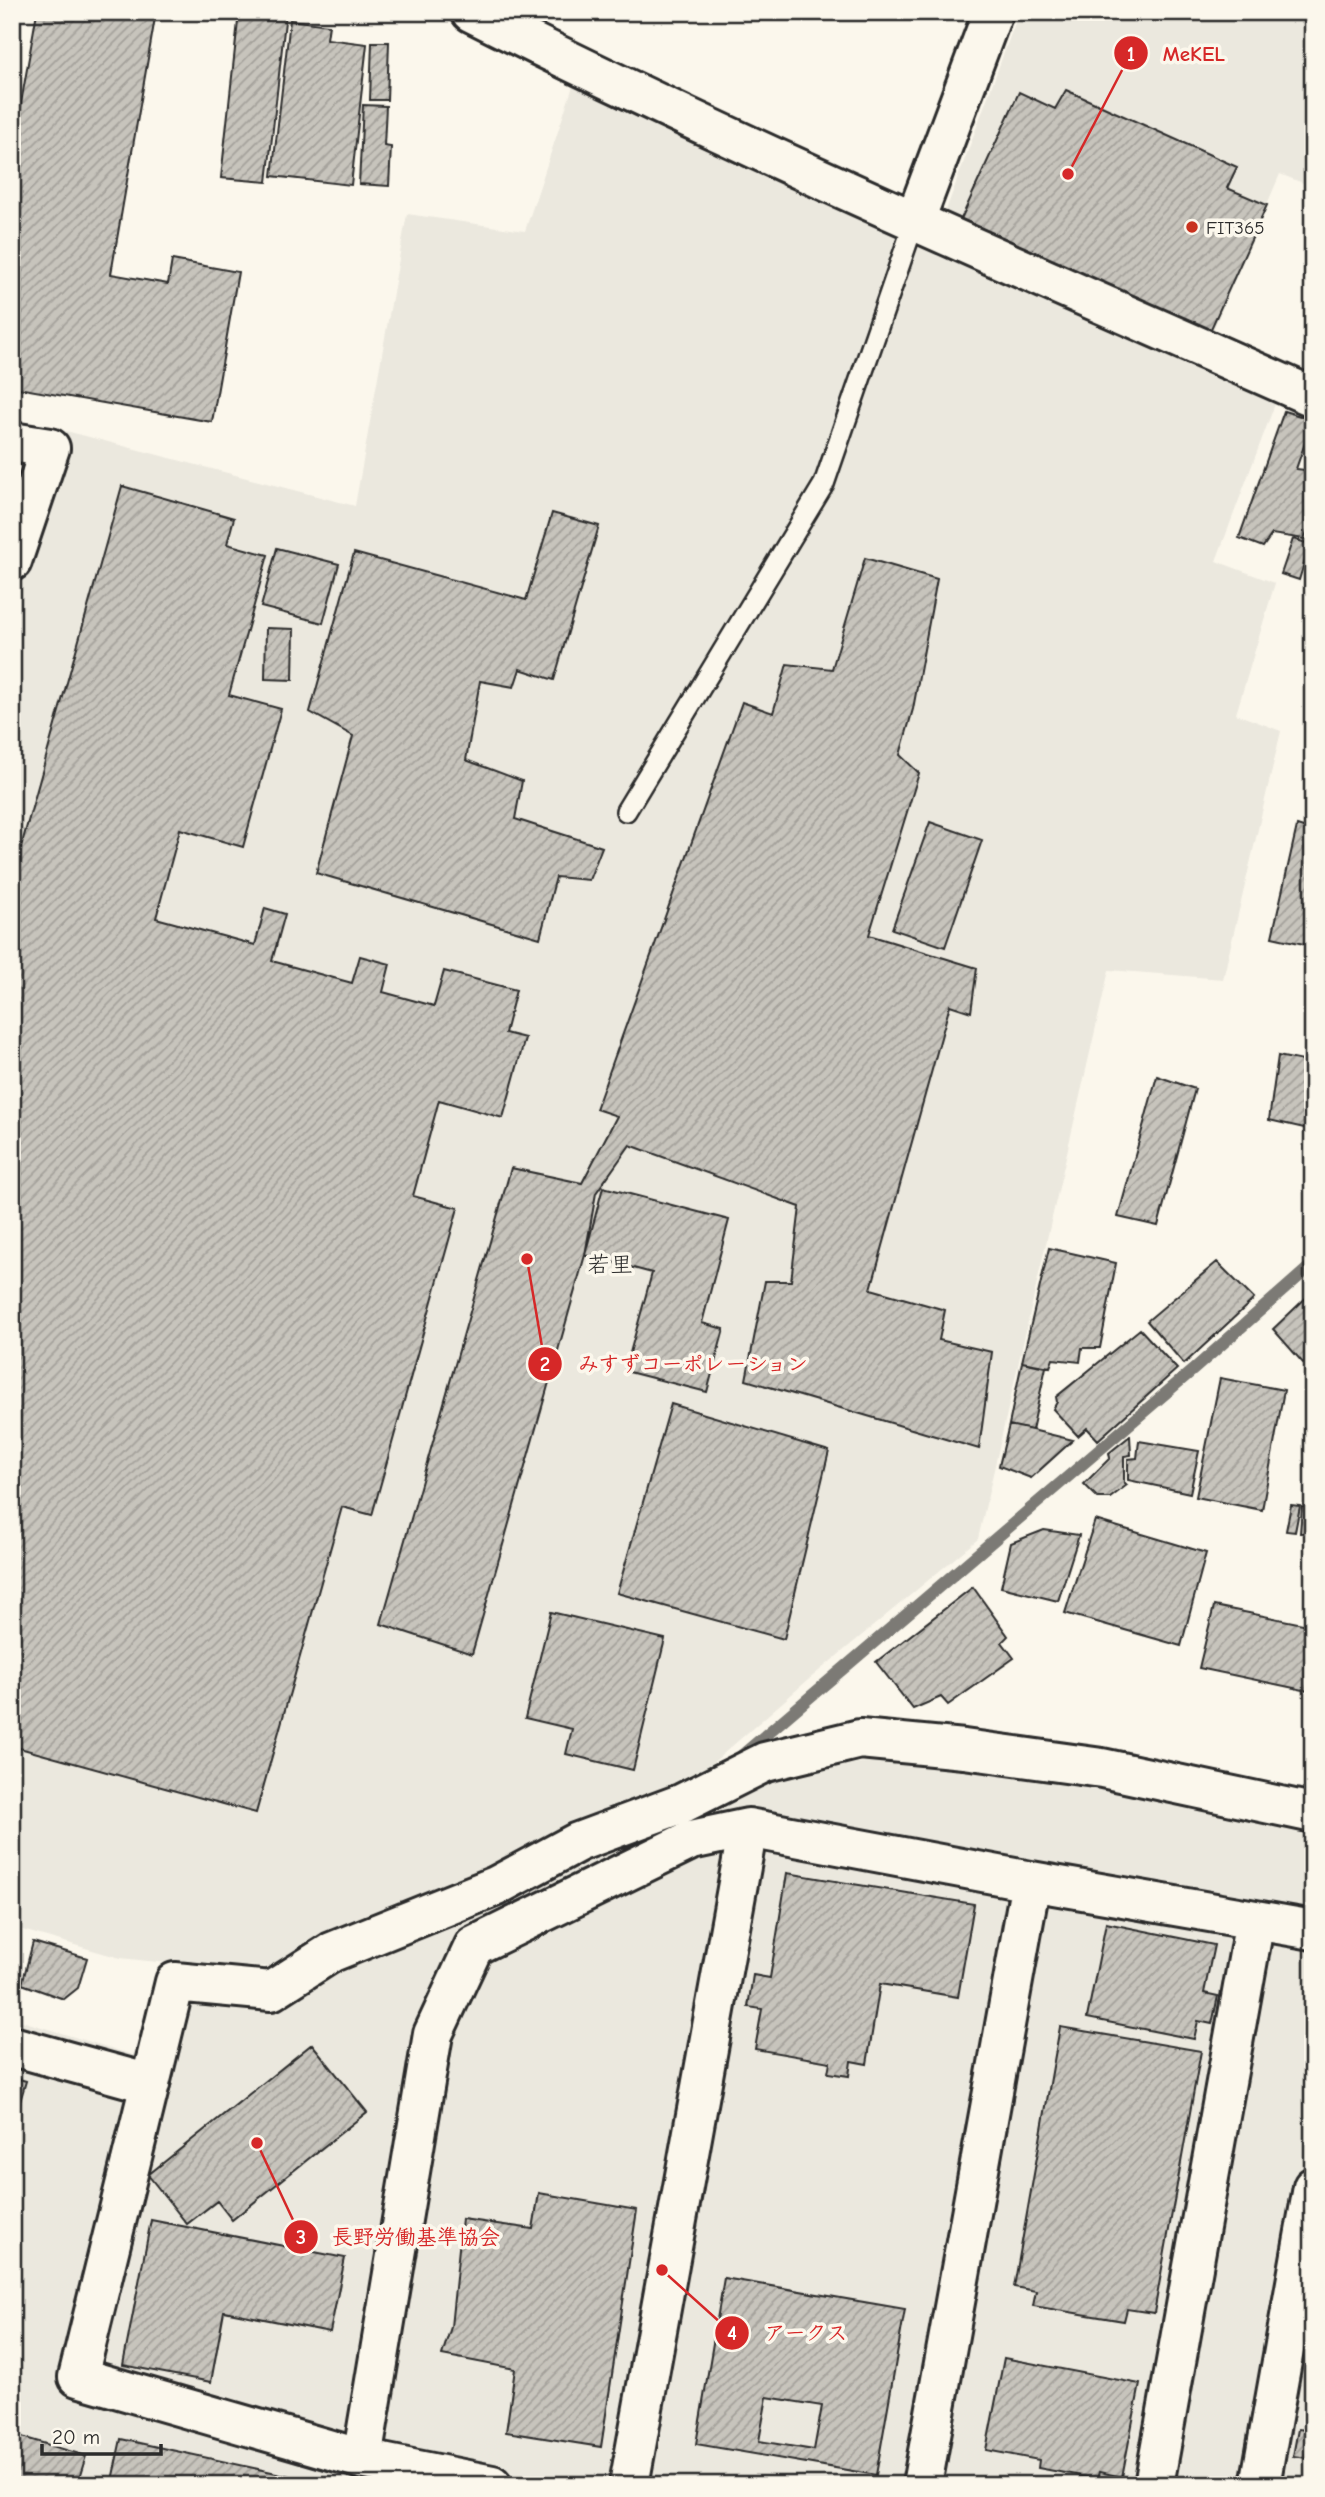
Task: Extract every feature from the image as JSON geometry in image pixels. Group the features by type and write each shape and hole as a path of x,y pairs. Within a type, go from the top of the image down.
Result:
{"street":[{"path":"471,12 577,65 915,220 1313,397"},
{"path":"915,220 993,12"},
{"path":"12,442 50,447 12,562"},
{"path":"492,2485 360,2472 78,2377 175,1982 271,1991 332,1952 496,1886 578,1842 682,1803 765,1762 860,1739 964,1749 1102,1768 1313,1814"},
{"path":"360,2472 433,2034 474,1946 691,1840 748,1828 1313,1930"},
{"path":"629,2485 748,1828"},
{"path":"922,2485 1031,1881"},
{"path":"1154,2485 1255,1920"},
{"path":"12,2046 150,2084"},
{"path":"1260,2485 1313,2188"}],"lane":[{"path":"626,811 824,484 915,220"}],"shaded area":[{"path":"1019,12 1313,12 1313,187 1280,174 1213,330 945,213"},
{"path":"576,77 886,219 1275,404 1216,561 1275,583 1236,714 1281,731 1223,979 1109,970 978,1539 700,1774 280,1967 186,1965 120,1958 12,1927 12,595 66,431 355,506 407,214 525,231"},
{"path":"923,1754 1102,1784 1313,1831 1313,2485 12,2485 12,2018 133,2055 154,1990 276,2000 377,1943 767,1776"}],"building":[{"path":"37,12 156,12 111,274 168,284 172,260 238,272 212,422 12,387 12,154"},
{"path":"239,12 286,12 267,182 221,178"},
{"path":"290,20 329,25 327,39 367,44 351,185 272,176"},
{"path":"372,42 389,42 387,100 370,100"},
{"path":"1066,90 1237,167 1227,188 1267,205 1210,331 961,219 1019,92 1055,109"},
{"path":"363,105 386,106 384,146 391,147 389,186 359,184"},
{"path":"1284,411 1313,420 1296,469 1313,471 1313,519 1304,539 1272,534 1263,547 1239,538"},
{"path":"122,486 234,518 227,544 268,555 229,695 281,709 243,847 180,829 156,918 255,945 265,908 285,914 272,961 352,983 360,956 390,964 383,992 434,1006 444,971 516,990 505,1033 525,1038 503,1118 439,1100 413,1196 458,1208 372,1515 342,1507 256,1813 12,1746 12,879"},
{"path":"552,513 599,526 554,680 520,669 514,687 480,681 466,760 522,781 515,819 602,847 589,880 556,877 540,938 316,873 353,736 310,712 354,553 526,600"},
{"path":"1293,539 1310,544 1299,580 1281,574"},
{"path":"277,548 339,564 323,623 261,607"},
{"path":"865,558 937,579 913,709 900,755 919,773 869,935 977,968 971,1012 950,1005 871,1289 945,1310 939,1340 992,1352 979,1449 746,1380 765,1281 791,1281 800,1207 630,1145 596,1193 585,1255 472,1654 381,1624 511,1168 582,1183 617,1116 596,1109 742,702 773,713 787,664 832,669"},
{"path":"266,628 294,629 293,680 265,679"},
{"path":"930,822 982,840 945,947 892,929"},
{"path":"1297,826 1313,831 1313,946 1272,937"},
{"path":"1278,1056 1313,1063 1313,1130 1269,1120"},
{"path":"1157,1076 1195,1089 1158,1226 1118,1217"},
{"path":"603,1187 729,1220 702,1323 724,1329 707,1392 625,1371 652,1273 585,1255"},
{"path":"1049,1248 1116,1263 1100,1348 1082,1348 1080,1362 1053,1359 1050,1367 1022,1362"},
{"path":"1217,1262 1254,1299 1184,1364 1147,1321"},
{"path":"1313,1291 1313,1356 1303,1363 1273,1329"},
{"path":"1140,1329 1177,1369 1098,1440 1087,1428 1078,1436 1053,1409 1057,1402 1056,1397"},
{"path":"1022,1362 1046,1367 1032,1430 1009,1425"},
{"path":"1220,1378 1284,1390 1262,1510 1196,1497"},
{"path":"671,1404 829,1451 784,1639 617,1593"},
{"path":"1009,1425 1073,1440 1031,1478 999,1466"},
{"path":"1130,1436 1131,1455 1124,1456 1124,1482 1127,1485 1110,1498 1098,1498 1084,1484 1110,1458 1109,1453"},
{"path":"1139,1441 1199,1451 1190,1493 1128,1480 1128,1459 1137,1458"},
{"path":"1291,1505 1300,1506 1295,1532 1286,1531"},
{"path":"1302,1507 1313,1508 1313,1533 1300,1533"},
{"path":"1095,1520 1206,1553 1181,1646 1065,1613"},
{"path":"1044,1530 1079,1535 1058,1601 1001,1587 1011,1543"},
{"path":"973,1587 1008,1636 1002,1642 1014,1658 948,1705 941,1697 913,1709 876,1662"},
{"path":"1214,1606 1313,1626 1313,1692 1199,1668"},
{"path":"551,1612 665,1639 633,1770 566,1754 572,1729 525,1718"},
{"path":"787,1873 974,1904 958,1997 880,1984 867,2064 851,2061 849,2076 828,2073 830,2062 755,2049 762,2009 748,2007 753,1975 770,1978"},
{"path":"1106,1923 1214,1945 1204,1993 1218,1996 1212,2024 1198,2021 1194,2039 1087,2018"},
{"path":"33,1942 87,1958 78,1988 64,1999 22,1984"},
{"path":"1060,2027 1201,2051 1154,2313 1127,2309 1124,2321 1033,2306 1036,2291 1014,2287"},
{"path":"312,2044 367,2112 232,2220 217,2201 187,2224 148,2175"},
{"path":"12,2077 26,2081 12,2129"},
{"path":"539,2193 637,2210 601,2447 506,2432 515,2369 442,2355 451,2327 462,2219 533,2229"},
{"path":"151,2220 345,2258 330,2332 224,2311 211,2382 123,2365"},
{"path":"724,2278 905,2309 876,2475 696,2444","holes":["767,2397 822,2406 814,2450 759,2441"]},
{"path":"1004,2358 1140,2384 1122,2477 1099,2472 1097,2479 1038,2468 1039,2460 986,2450"},
{"path":"1310,2394 1313,2394 1313,2406 1308,2405"},
{"path":"1298,2429 1313,2431 1313,2459 1293,2456"},
{"path":"12,2434 86,2456 77,2485 12,2485"},
{"path":"121,2439 290,2476 289,2485 111,2485"}],"waterway":[{"path":"741,1756 1313,1264"}],"place":[{"name":"MeKEL","path":"1068,174"},
{"name":"FIT365","path":"1192,227"},
{"name":"みすずコーポレーション","path":"527,1259"},
{"name":"長野労働基準協会","path":"257,2143"},
{"name":"アークス","path":"662,2270"}],"district":[{"name":"若里","path":"610,1264"}]}
